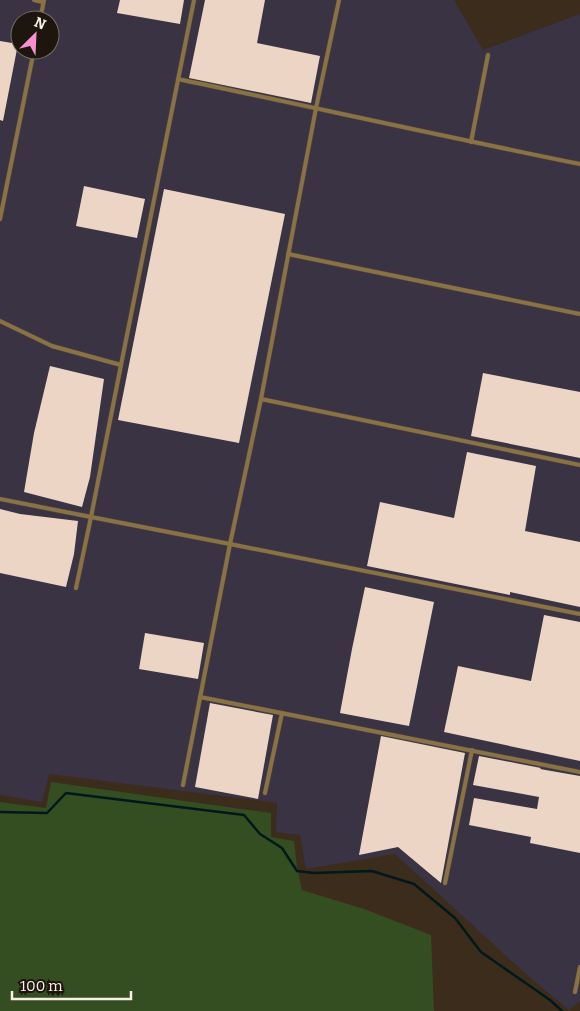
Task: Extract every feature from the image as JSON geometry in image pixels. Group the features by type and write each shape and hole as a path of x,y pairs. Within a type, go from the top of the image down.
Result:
{"lane":[{"path":"34,0 44,1"},
{"path":"76,588 194,0"},
{"path":"183,785 230,544 261,399 316,108 339,0"},
{"path":"471,142 488,55"},
{"path":"0,219 32,60"},
{"path":"178,79 580,164"},
{"path":"288,254 580,314"},
{"path":"0,322 52,346 121,365"},
{"path":"261,399 580,465"},
{"path":"0,499 580,614"},
{"path":"200,697 580,772"},
{"path":"265,792 282,713"},
{"path":"445,882 472,750"},
{"path":"575,992 580,968"}],"shaded area":[{"path":"0,0 454,0 483,50 580,14 580,1001 569,1010 527,975 395,854 306,869 300,835 276,832 277,803 49,774 42,802 0,795"}],"green space":[{"path":"51,782 271,813 271,837 294,841 302,890 364,909 431,935 434,1011 0,1011 0,802 46,808"}],"building":[{"path":"120,0 184,0 180,24 117,13"},
{"path":"205,0 265,0 257,43 320,56 311,103 189,78"},
{"path":"0,41 10,43 10,60 15,60 3,121 0,120"},
{"path":"84,186 145,199 137,238 76,226"},
{"path":"164,189 285,214 239,443 118,420"},
{"path":"50,366 104,379 90,477 82,507 24,492 34,433"},
{"path":"483,373 580,392 580,458 471,436"},
{"path":"467,452 536,466 525,531 580,542 580,607 367,566 380,502 454,518"},
{"path":"0,509 20,514 78,521 74,554 66,587 0,573"},
{"path":"365,587 434,602 409,726 340,713"},
{"path":"544,615 580,622 580,761 444,732 458,666 531,681"},
{"path":"145,633 204,643 198,679 139,669"},
{"path":"210,703 273,715 258,799 195,787"},
{"path":"381,736 465,753 441,883 398,847 359,855"},
{"path":"479,756 580,776 580,853 530,843 531,837 469,825 474,798 537,809 539,797 473,785"}],"waterway":[{"path":"0,812 47,813 66,793 244,815 260,834 282,848 297,871 314,873 372,871 414,884 455,918 481,952 550,1000 562,1011"}]}
